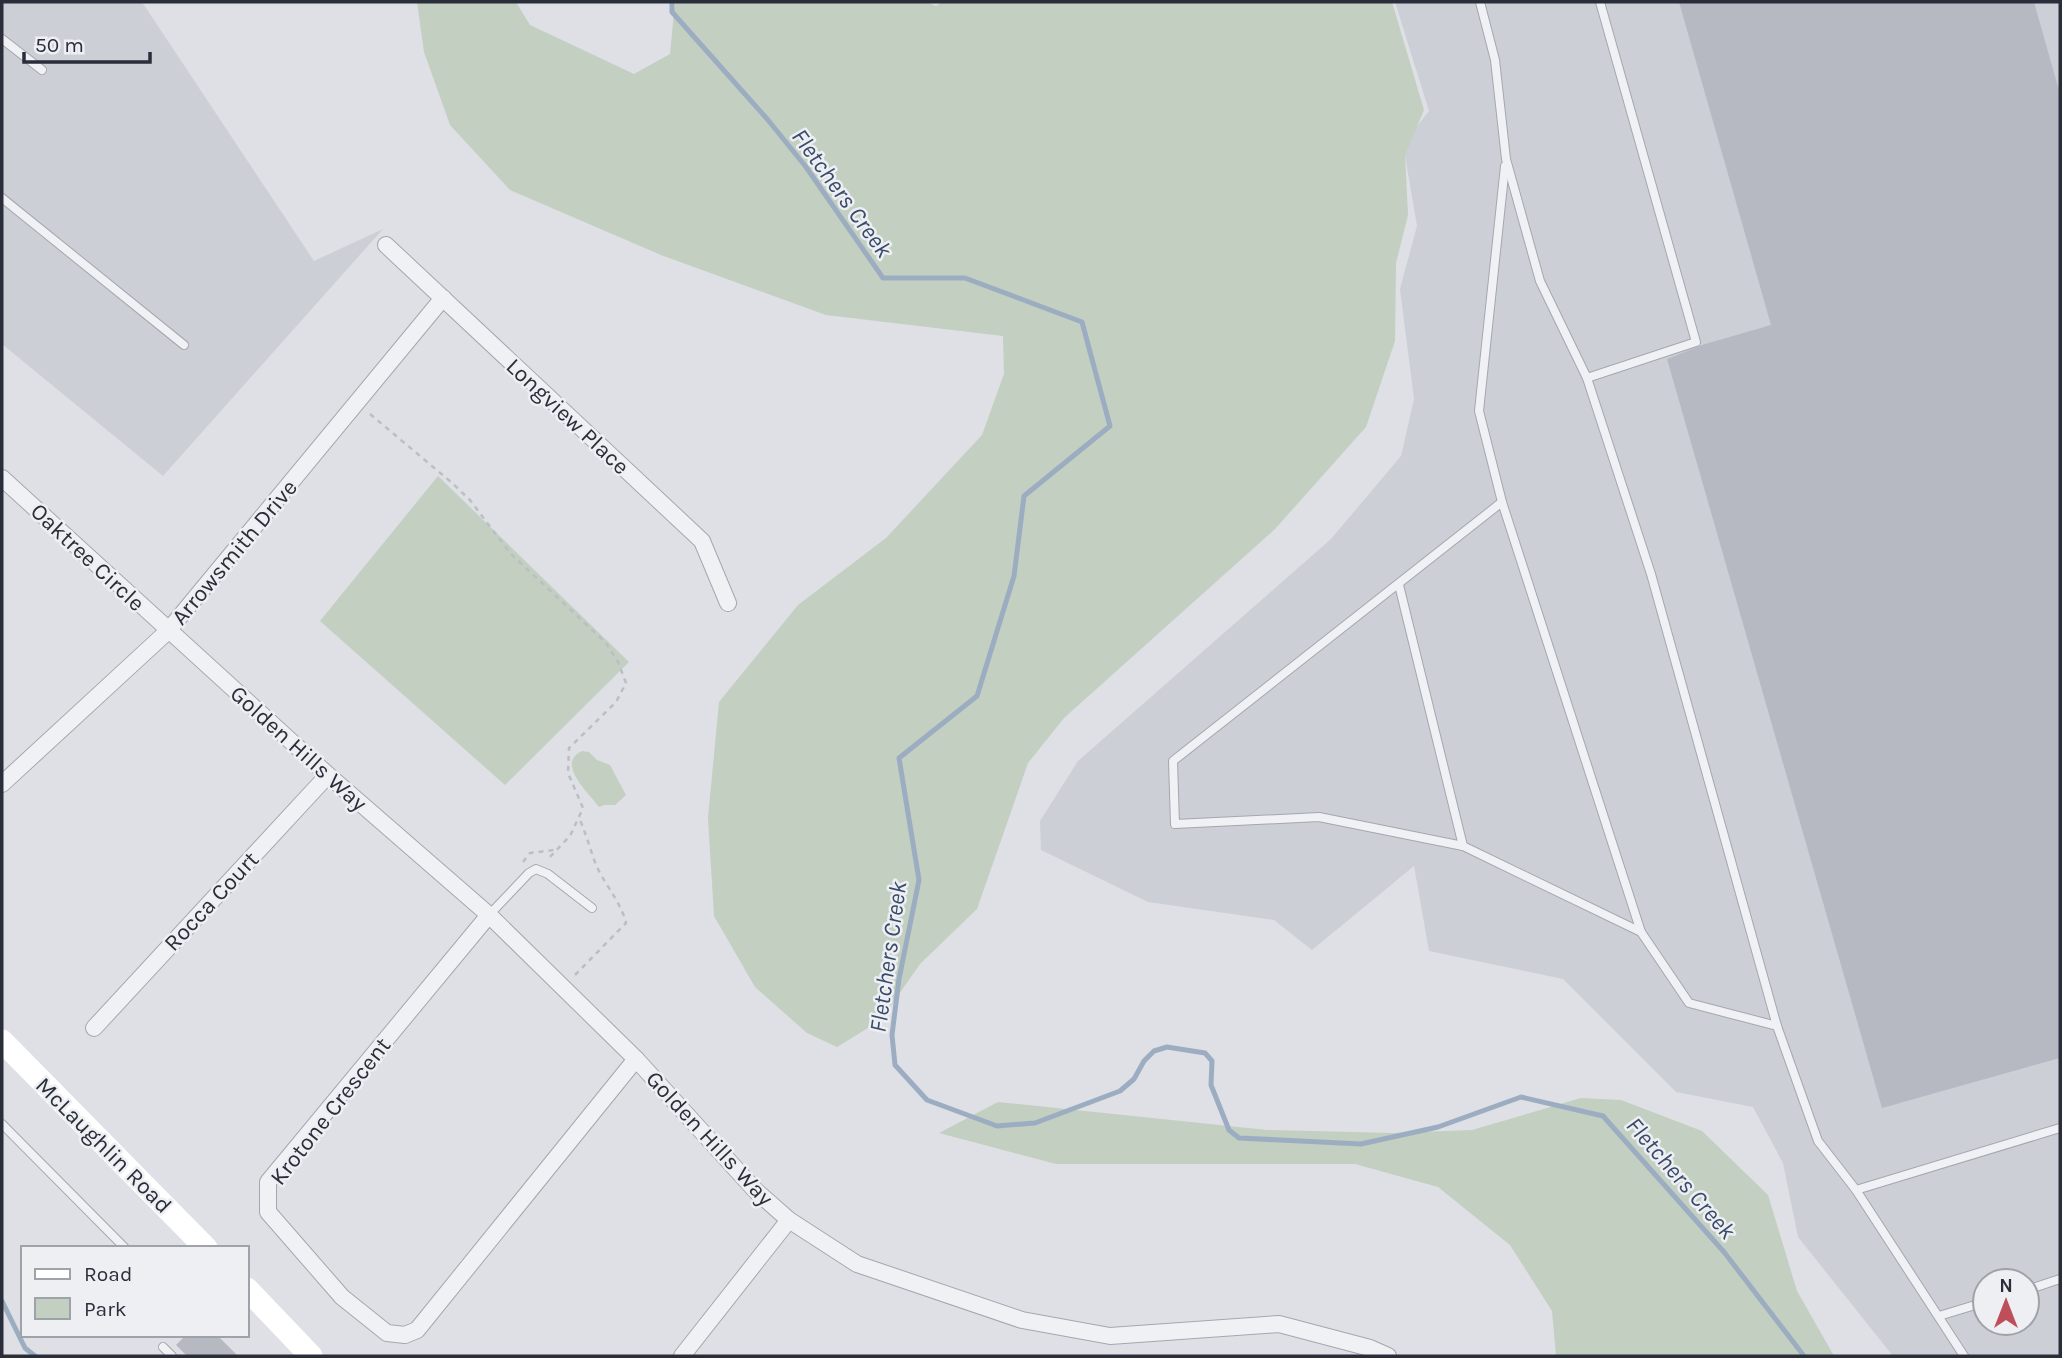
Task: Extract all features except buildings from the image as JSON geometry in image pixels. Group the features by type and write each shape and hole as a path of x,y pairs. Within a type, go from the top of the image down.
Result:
{"street":[{"name":"Longview Place","path":"386,245 702,541 728,603"},
{"name":"Arrowsmith Drive","path":"2,784 169,631 443,298"},
{"name":"Oaktree Circle","path":"4,483 169,631"},
{"name":"Golden Hills Way","path":"169,631 328,775 489,915 636,1059 755,1190 789,1220 857,1264 1022,1320 1110,1336 1279,1324 1370,1348 1388,1356"},
{"name":"Rocca Court","path":"94,1028 328,775"},
{"name":"Krotone Crescent","path":"489,915 268,1182 268,1212 342,1297 387,1333 405,1335 417,1331 636,1059"},
{"name":"McLaughlin Road","path":"2,1041 204,1246"},
{"path":"682,1356 789,1220"},
{"path":"248,1290 312,1356"}],"lane":[{"path":"1480,2 1495,60 1506,159 1540,281 1587,378 1651,573 1777,1027 1818,1141 1856,1190 1964,1356"},
{"path":"1587,378 1696,342 1600,2"},
{"path":"2,39 42,70"},
{"path":"1506,159 1479,411 1502,502 1641,932 1689,1003 1777,1027"},
{"path":"2,198 184,345"},
{"path":"1502,502 1173,761 1175,824 1319,817 1463,846 1641,932"},
{"path":"1399,585 1463,846"},
{"path":"489,915 536,869 548,874 592,908"},
{"path":"2,1124 123,1246"},
{"path":"1856,1190 2060,1128"},
{"path":"2041,1285 2060,1279"},
{"path":"1939,1317 1971,1307"},
{"path":"163,1347 172,1356"}],"path":[{"path":"358,403 470,500 510,553 606,643 618,662 626,683 616,702 569,748 568,773 583,808 570,836 550,855 541,871"}],"shaded area":[{"path":"2,2 142,2 314,261 383,229 163,476 2,344"},
{"path":"1395,2 2060,2 2060,1356 1893,1356 1798,1237 1783,1163 1753,1107 1676,1092 1563,979 1429,951 1414,866 1312,950 1274,920 1148,902 1041,850 1040,821 1078,761 1331,539 1401,456 1414,399 1400,289 1417,226 1403,144 1429,111"}],"green space":[{"path":"417,2 516,2 530,25 634,74 670,54 675,2 927,2 936,6 942,2 1392,2 1424,110 1405,155 1408,215 1396,263 1395,341 1366,427 1275,529 1064,718 1028,763 977,909 920,964 881,1020 837,1047 807,1033 755,987 714,916 708,818 719,702 798,605 886,538 982,435 1004,374 1003,336 826,315 661,255 510,190 450,125 424,52"},
{"path":"438,476 629,662 505,785 320,621"},
{"path":"582,751 589,752 597,760 610,765 626,795 615,805 599,807 577,778 572,763 575,756"},
{"path":"1581,1098 1621,1100 1702,1131 1768,1195 1797,1291 1834,1356 1556,1356 1552,1311 1510,1245 1438,1187 1355,1164 1056,1164 939,1133 998,1102 1267,1130 1393,1133 1472,1130"}],"waterway":[{"name":"Fletchers Creek","path":"672,2 672,12 806,167 883,278 965,278 1082,322 1110,426 1024,496 1014,576 977,696 899,758 919,880 899,979 892,1035 895,1065 927,1100 997,1126 1035,1123 1120,1091 1134,1079 1144,1061 1154,1051 1167,1047 1205,1053 1212,1061 1211,1085 1229,1130 1239,1138 1361,1144 1438,1127 1521,1097 1603,1116 1724,1252 1804,1356"},
{"path":"2,1301 25,1348 35,1356"}]}
